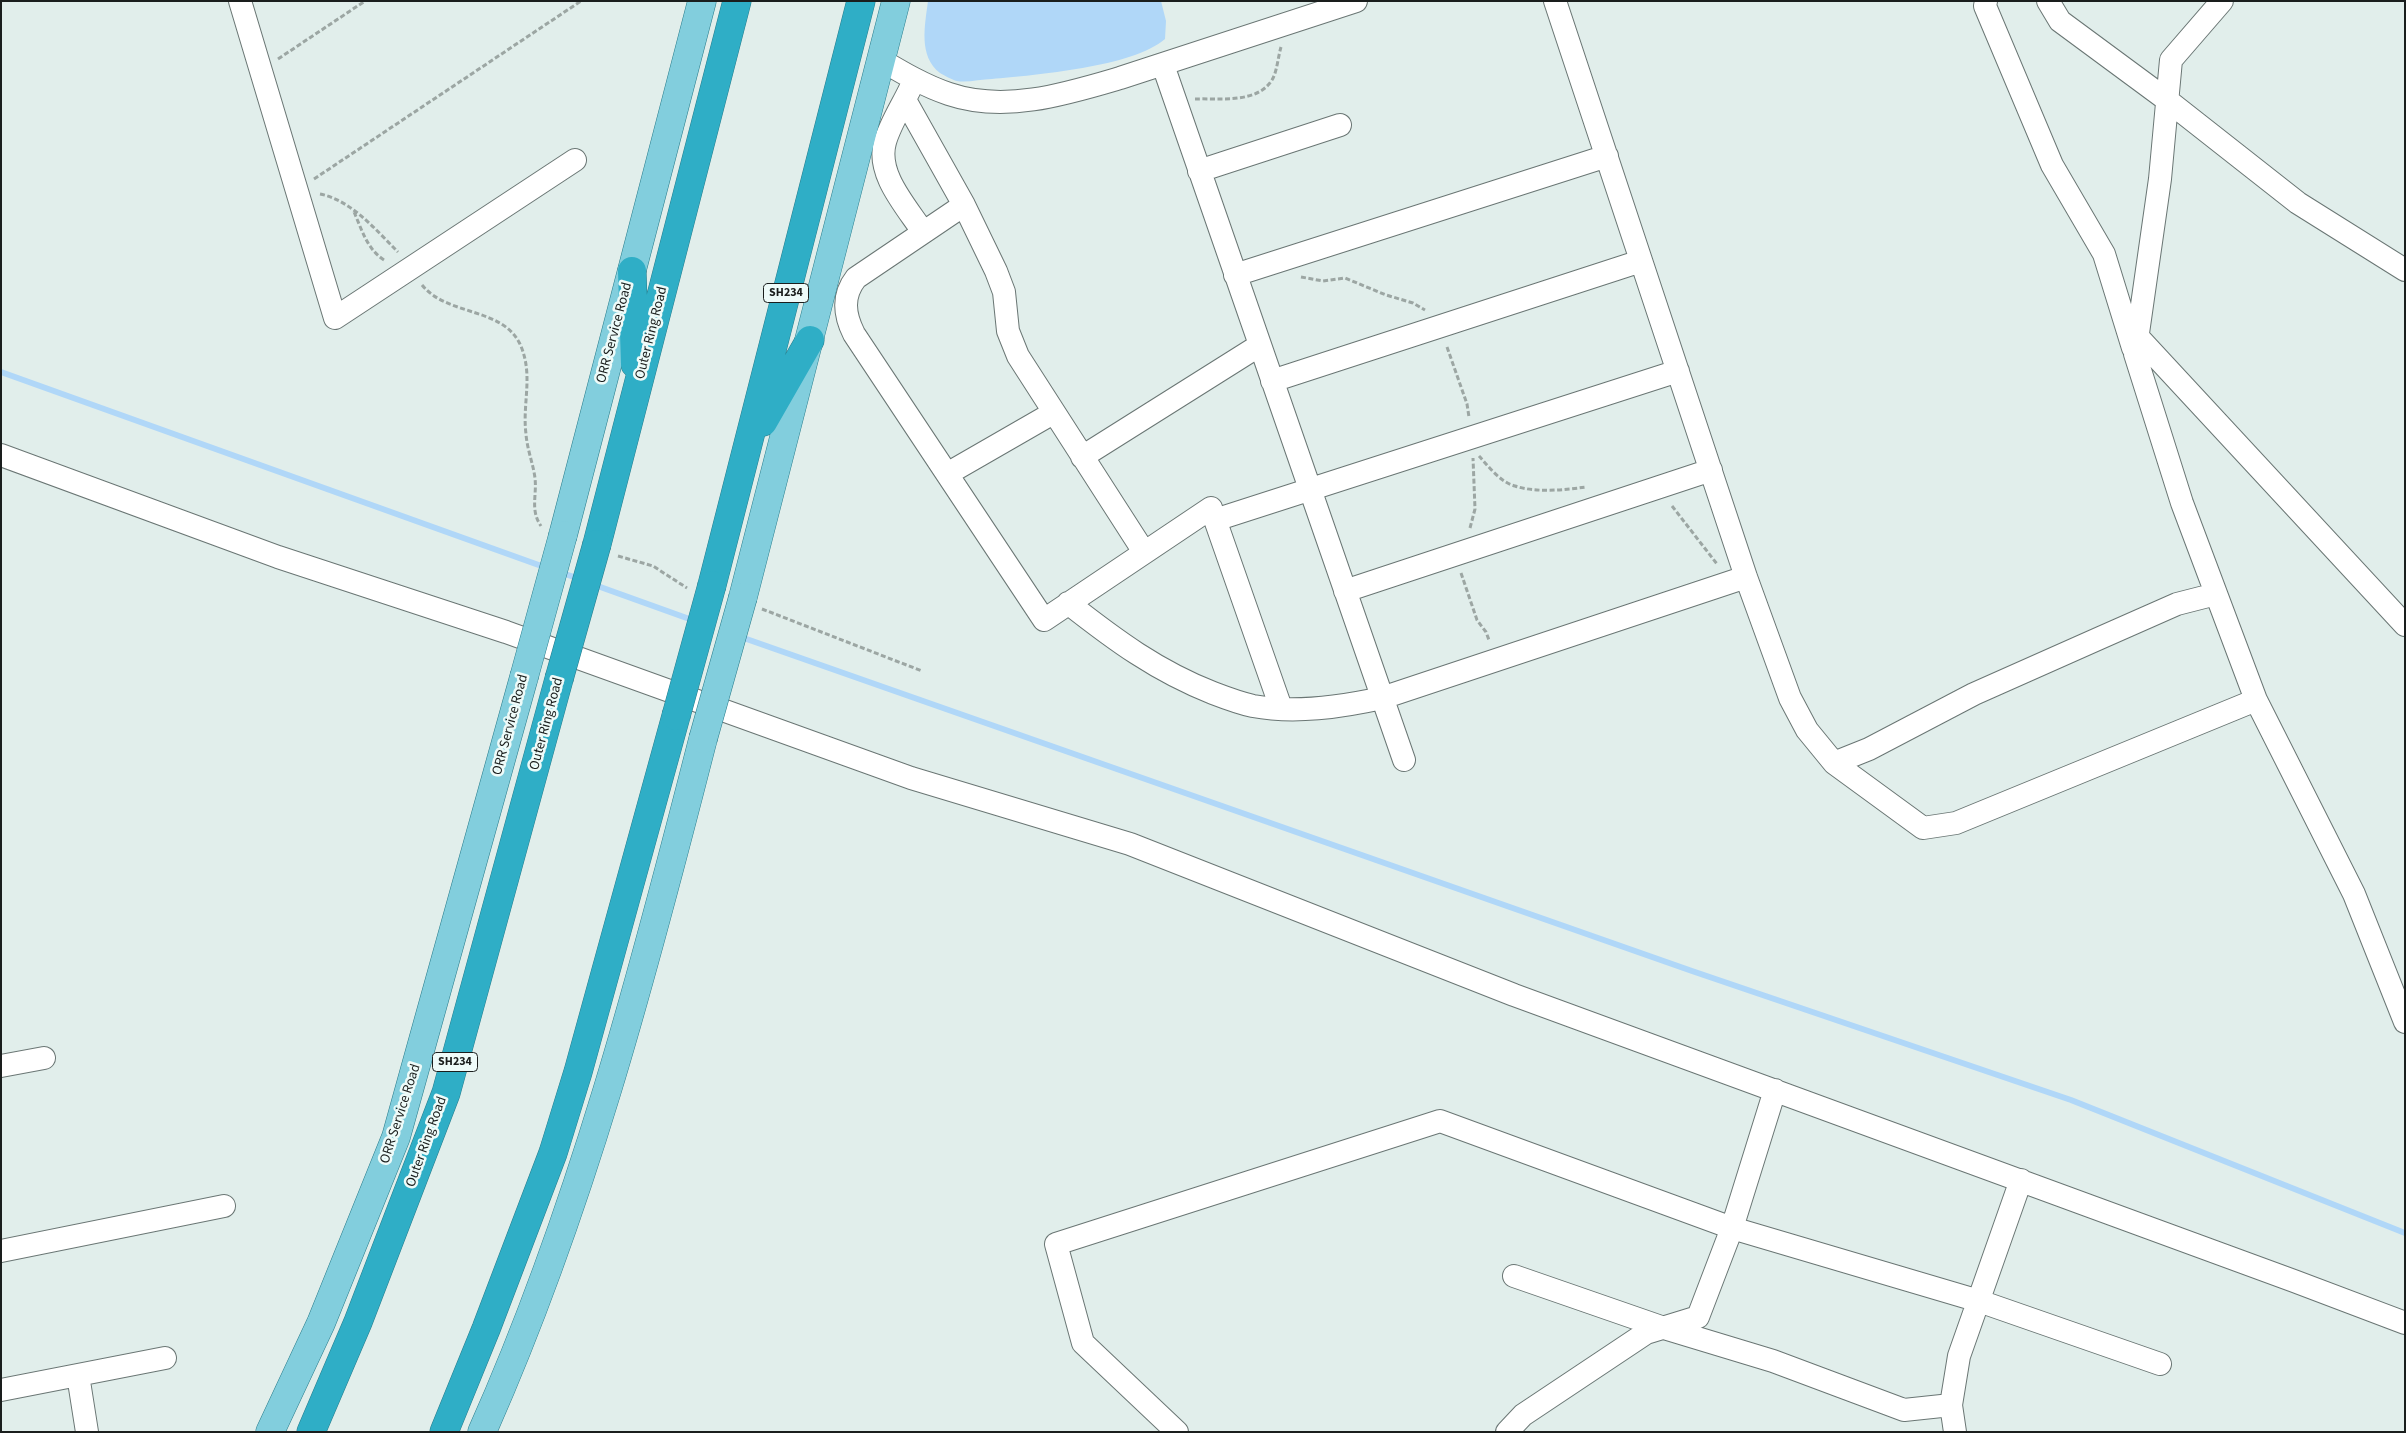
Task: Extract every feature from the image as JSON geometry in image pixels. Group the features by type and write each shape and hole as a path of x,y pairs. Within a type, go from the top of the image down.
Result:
{"highway":[{"name":"Outer Ring Road","path":"310,1432 358,1322 446,1093 597,544 737,1"},
{"name":"SH234","path":"444,1432 493,1312 553,1153 578,1072 712,585 861,1"},
{"path":"632,270 636,396"},
{"path":"746,452 810,340"}],"main road":[{"name":"ORR Service Road","path":"270,1432 321,1323 396,1137 563,535 702,1"},
{"path":"482,1432 509,1371 579,1185 629,1018 703,739 744,597 896,1"}],"street":[{"path":"240,1 335,318 575,160"},
{"path":"881,60 915,79 948,94 971,100 1023,101 1082,89 1163,65 1356,1"},
{"path":"1555,1 1746,577 1790,698 1807,730 1834,763 1923,828 1948,825 2256,700"},
{"path":"1986,1 1985,6 2052,165 2104,254 2136,345 2182,503 2256,700 2354,894 2405,1022"},
{"path":"2048,1 2060,21 2167,100 2298,203 2405,270"},
{"path":"2136,345 2160,179 2171,60 2222,1"},
{"path":"1163,65 1404,760"},
{"path":"915,79 885,140 884,165 889,180 923,232"},
{"path":"905,100 964,205 1004,292 1008,331 1018,356 1144,552"},
{"path":"1199,171 1340,125"},
{"path":"1236,275 1607,156"},
{"path":"964,205 856,278 846,296 845,311 854,334 1044,620 1211,508 1281,708"},
{"path":"1272,381 1641,261"},
{"path":"1082,457 1260,345"},
{"path":"2136,345 2405,625"},
{"path":"1215,520 1309,488 1678,371"},
{"path":"947,474 1053,413"},
{"path":"1,455 278,557 506,632 911,778 1130,844 1514,996 2021,1180 2405,1323"},
{"path":"1345,591 1711,470"},
{"path":"1068,603 1135,655 1190,684 1252,706 1281,708 1355,704 1382,698 1746,577"},
{"path":"1834,763 1869,749 1974,694 2100,638 2177,604 2216,594"},
{"path":"1,1066 44,1058"},
{"path":"1507,1432 1523,1415 1646,1334 1698,1317 1732,1228 1775,1090"},
{"path":"1177,1432 1083,1342 1056,1244 1440,1121 1732,1228 1979,1301 2160,1364"},
{"path":"1955,1432 1951,1404 1959,1356 2021,1180"},
{"path":"1,1251 224,1206"},
{"path":"1514,1276 1664,1328 1773,1361 1904,1410 1951,1404"},
{"path":"1,1390 165,1358"},
{"path":"78,1375 87,1432"}],"path":[{"path":"261,70 364,1"},
{"path":"297,190 582,1"},
{"path":"1175,100 1245,97 1263,88 1272,80 1282,45"},
{"path":"353,211 374,254 426,289"},
{"path":"1273,262 1295,276 1323,281 1345,278 1386,295 1413,303 1432,315 1440,327 1467,404 1472,437 1475,509 1460,568 1477,620 1486,632 1493,661"}],"water":[{"path":"928,1 1161,1 1166,21 1165,39 1150,49 1108,63 1033,75 957,81 940,73 928,58 925,30"}],"waterway":[{"path":"1,372 547,568"},
{"path":"559,572 580,579"},
{"path":"592,584 695,621"},
{"path":"738,636 1692,971 2071,1100 2405,1233"}]}
